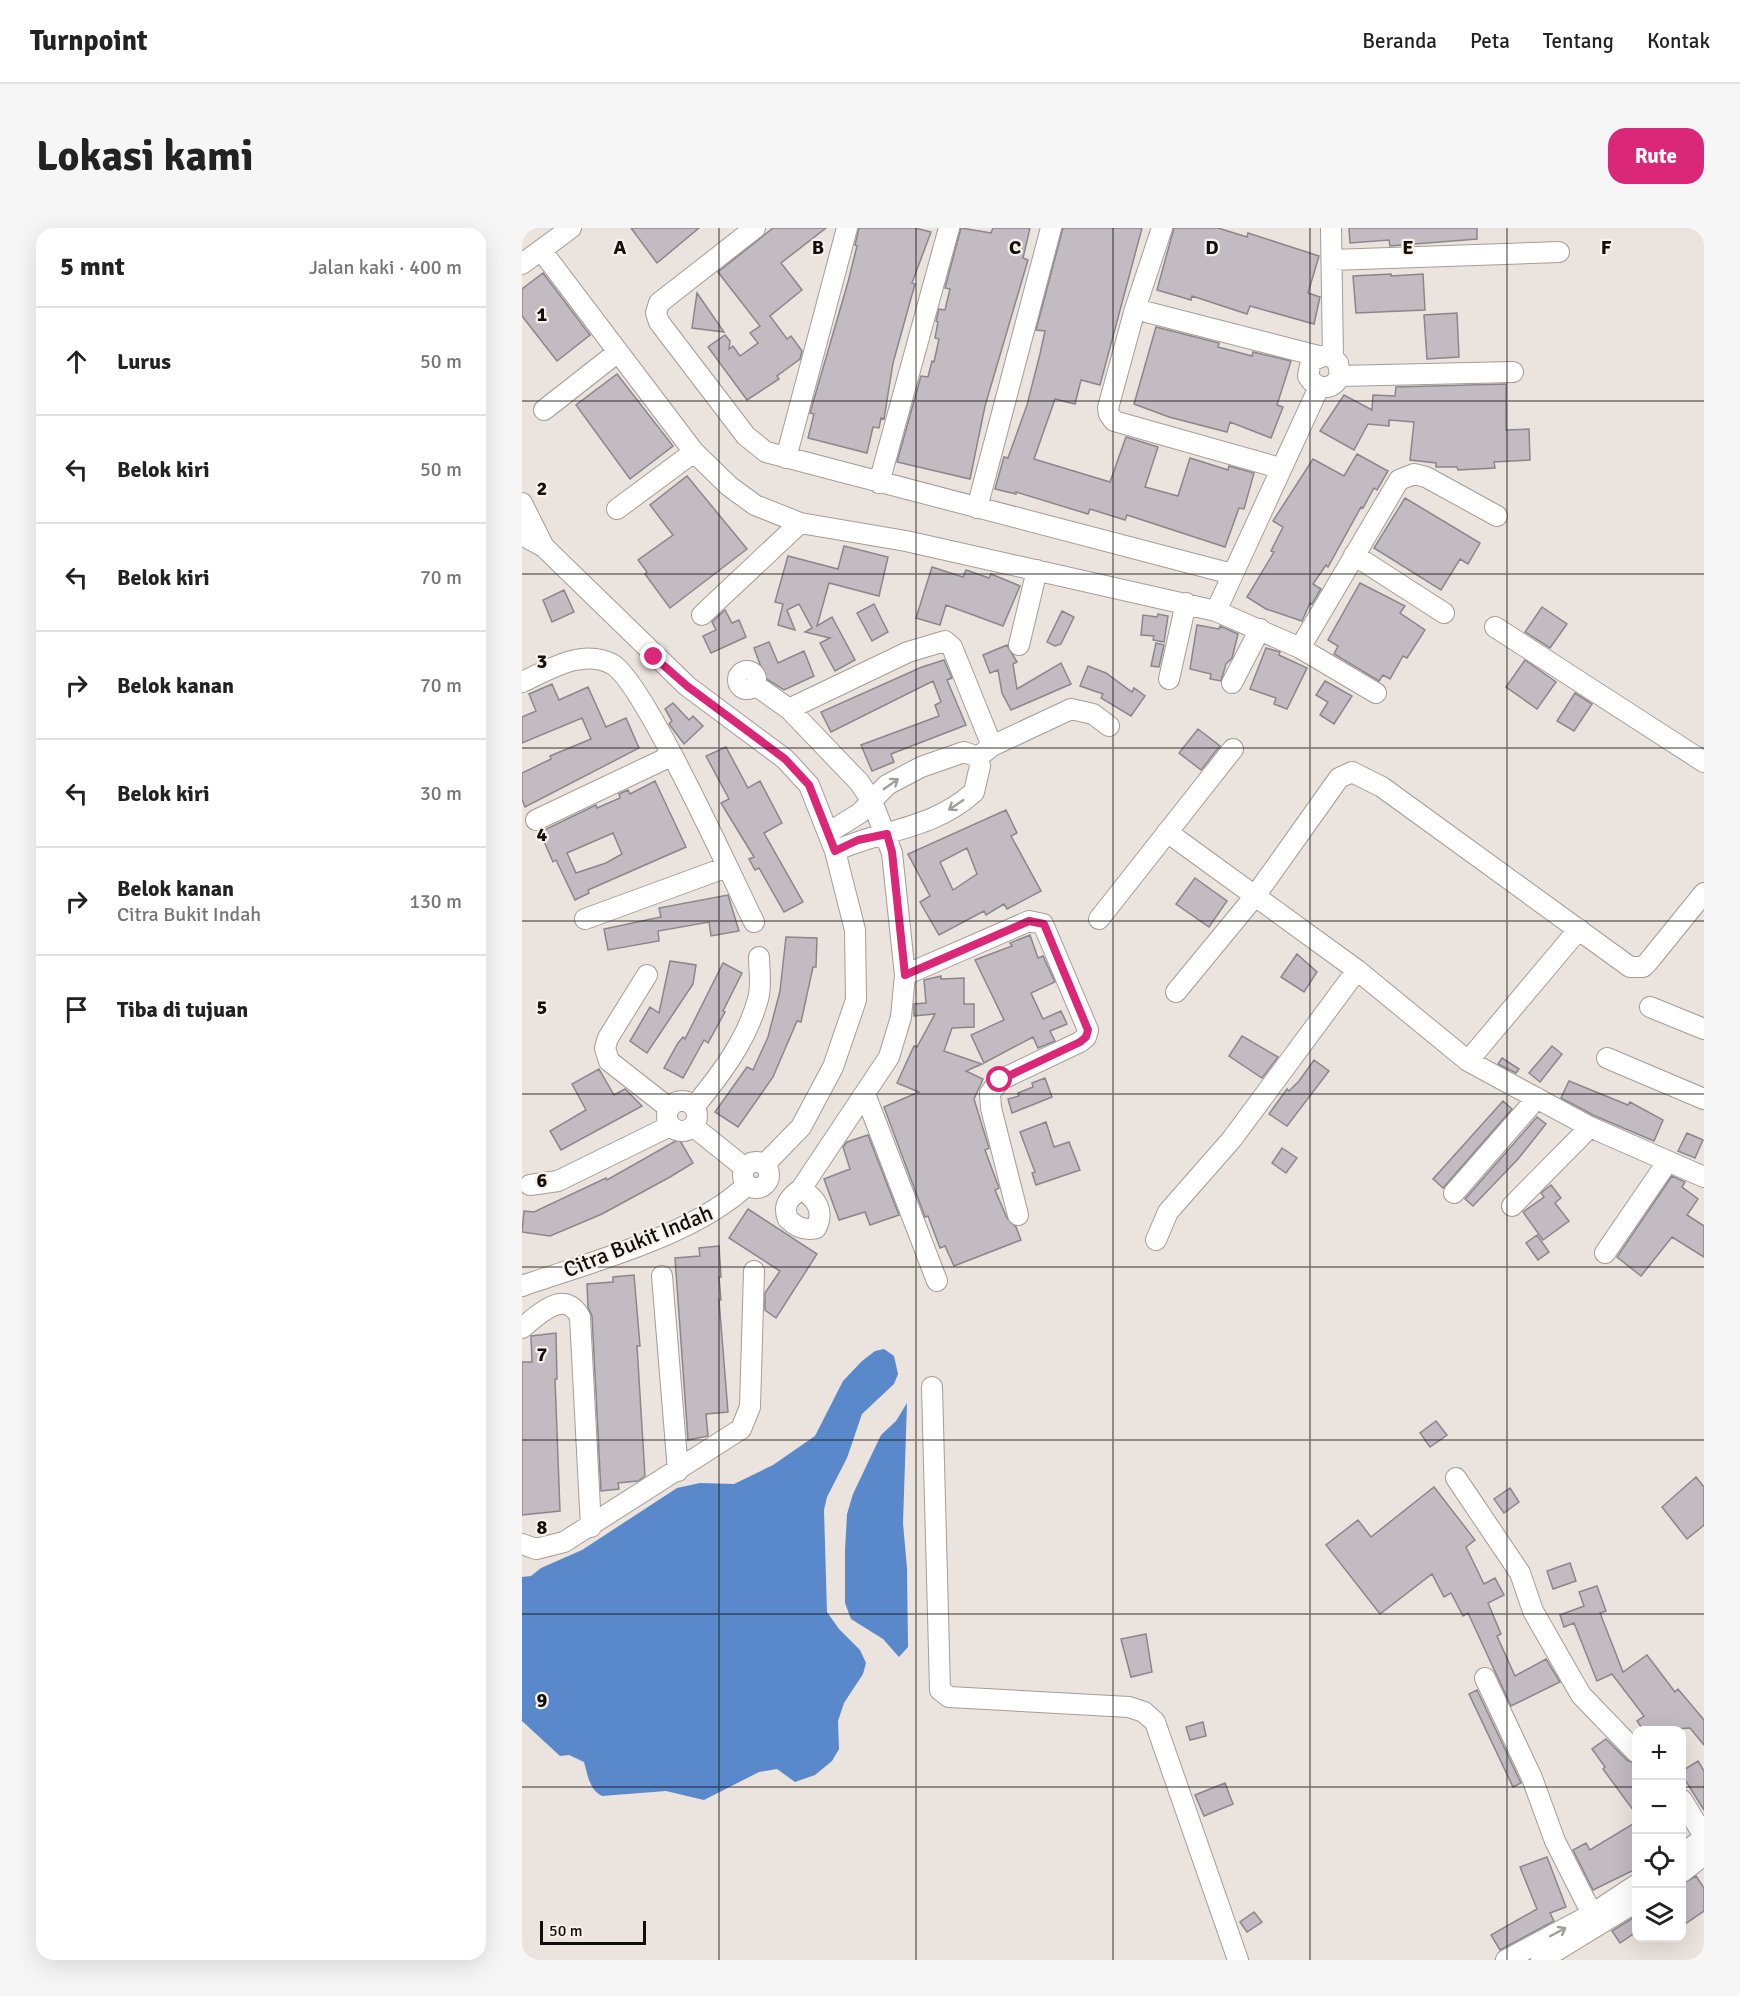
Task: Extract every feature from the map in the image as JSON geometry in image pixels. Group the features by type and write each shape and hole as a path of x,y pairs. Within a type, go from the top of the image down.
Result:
{"street":[{"path":"522,264 571,228"},
{"path":"755,228 659,303 656,313 659,322 747,436 766,452 1232,574"},
{"path":"786,458 847,228"},
{"path":"879,483 949,228"},
{"path":"977,508 1051,228"},
{"path":"1162,228 1135,309 1108,408 1109,414 1114,421 1280,468"},
{"path":"1331,228 1330,363 1332,386 1319,387 1308,376 1311,361 1330,363 1513,372"},
{"path":"541,250 694,452 729,486 755,506 801,523 906,541 1216,611 1300,648 1376,693"},
{"path":"1332,260 1559,252"},
{"path":"1135,309 1330,363"},
{"path":"544,410 618,352"},
{"path":"1216,611 1319,387"},
{"path":"617,509 694,452"},
{"path":"1300,648 1400,480 1414,474 1426,477 1497,516"},
{"path":"522,503 544,547"},
{"path":"702,615 801,523"},
{"path":"522,535 544,547 654,657 687,686 785,759 809,785 832,842 855,930 856,1000 833,1067 801,1127 764,1165 754,1162 746,1176 694,1127"},
{"path":"1354,555 1444,613"},
{"path":"1019,645 1037,570"},
{"path":"1169,679 1186,603"},
{"path":"1495,627 1704,762"},
{"path":"1232,683 1260,629"},
{"path":"612,664 636,639"},
{"path":"789,710 908,652 945,641 952,647 985,751 977,786 968,798 944,813 905,830 858,840 832,842"},
{"path":"630,682 654,657"},
{"path":"522,682 571,660 590,658 612,664 630,682 671,756 754,922"},
{"path":"755,685 789,710 859,782 872,801 887,834 892,852 905,975 901,1017 889,1057 801,1190"},
{"path":"832,842 887,785 921,767 964,752 985,751 1071,709 1093,714 1108,726"},
{"path":"1099,919 1233,749"},
{"path":"536,820 671,756"},
{"path":"1176,992 1255,896 1339,778 1352,772 1382,787 1630,967 1643,967 1704,894"},
{"path":"1167,832 1358,970 1468,1061 1590,1127 1704,1177"},
{"path":"585,919 727,867"},
{"path":"905,975 1029,921 1044,924 1088,1030 1086,1037 1080,1042 1000,1080 990,1093 991,1107 1018,1215"},
{"path":"1468,1061 1579,929"},
{"path":"694,1107 727,1066 746,1031 759,997 759,957"},
{"path":"1156,1240 1168,1212 1232,1139 1358,970"},
{"path":"530,1185 558,1182 669,1117 681,1101 694,1107 698,1117 694,1127 684,1132 669,1117 609,1061 605,1048 608,1038 647,975"},
{"path":"1650,1007 1704,1029"},
{"path":"1607,1058 1704,1099"},
{"path":"865,1094 937,1281"},
{"path":"1454,1193 1537,1098"},
{"path":"1512,1206 1590,1127"},
{"path":"1605,1253 1668,1161"},
{"name":"Citra Bukit Indah","path":"522,1286 690,1224 728,1203 746,1176"},
{"path":"522,1544 536,1549 564,1542 591,1527 741,1429 750,1407 754,1271"},
{"path":"662,1276 678,1471"},
{"path":"522,1328 549,1307 565,1302 574,1306 580,1317 591,1527"},
{"path":"932,1387 940,1690 949,1697 1129,1707 1144,1712 1155,1722 1238,1960"},
{"path":"1456,1478 1520,1573 1533,1611 1581,1695 1632,1748"},
{"path":"1485,1678 1532,1778 1555,1841 1592,1914"},
{"path":"1686,1807 1704,1837 1686,1851"},
{"path":"1686,1869 1704,1856"},
{"path":"1506,1960 1592,1914 1632,1888"},
{"path":"1541,1960 1632,1904"}],"water":[{"path":"884,1349 894,1356 898,1374 894,1384 862,1414 847,1458 827,1497 824,1510 827,1612 839,1629 860,1650 866,1663 863,1674 844,1703 838,1721 839,1749 832,1761 815,1775 795,1782 777,1769 759,1772 704,1800 666,1791 602,1796 592,1786 584,1762 569,1755 560,1756 522,1721 522,1577 531,1576 541,1568 582,1550 677,1488 700,1483 734,1484 773,1465 815,1436 843,1381 862,1361 875,1351"},
{"path":"907,1403 903,1523 907,1568 908,1647 899,1657 883,1639 851,1619 845,1603 845,1550 847,1514 853,1494 881,1435 896,1421"}],"building":[{"path":"631,228 699,228 657,263"},
{"path":"773,228 826,228 781,263 802,290 770,316 787,339 791,336 802,351 800,359 777,376 779,379 747,400 708,347 725,335 730,341 729,349 733,346 740,356 758,343 750,333 760,326 718,272"},
{"path":"859,228 915,228 931,232 912,283 915,284 893,363 884,419 881,418 879,428 873,427 867,453 808,438 814,414 810,413 848,282"},
{"path":"961,228 991,233 993,228 1030,228 1023,258 1028,260 985,406 970,479 897,462 921,376 928,377 932,361 934,362 939,339 935,338 938,322 936,321 939,309 945,310 950,289 945,288"},
{"path":"1063,228 1142,228 1100,385 1081,380 1075,404 1055,399 1034,459 1110,482 1126,437 1158,447 1145,487 1178,496 1190,458 1228,470 1229,466 1254,473 1244,509 1239,508 1225,547 1127,515 1125,520 1090,509 1088,514 1016,492 1016,494 995,489 1004,457 1008,458 1027,405 1045,331 1036,330"},
{"path":"1174,228 1218,228 1247,237 1248,233 1319,256 1308,293 1320,297 1314,324 1250,306 1247,314 1192,296 1191,300 1157,290"},
{"path":"1349,228 1477,228 1477,239 1390,246 1389,240 1350,243"},
{"path":"543,273 590,335 557,361 522,316 522,289"},
{"path":"1391,274 1391,276 1423,274 1425,310 1356,313 1353,276"},
{"path":"697,293 724,332 692,328"},
{"path":"1457,313 1459,357 1427,359 1424,315"},
{"path":"1156,327 1219,343 1218,347 1252,356 1253,352 1291,361 1277,405 1283,407 1271,438 1230,422 1227,432 1169,417 1134,404"},
{"path":"617,374 673,446 630,479 576,405"},
{"path":"1506,384 1506,430 1529,429 1530,460 1494,462 1495,468 1458,470 1457,467 1436,467 1436,463 1410,460 1414,422 1389,420 1389,426 1368,424 1354,450 1320,431 1344,395 1372,410 1373,395 1395,396 1396,387"},
{"path":"1357,454 1388,471 1377,490 1374,488 1363,508 1361,507 1328,567 1326,565 1313,584 1321,589 1312,604 1310,603 1302,621 1266,609 1247,597 1274,552 1271,551 1283,527 1273,521 1313,459 1344,476"},
{"path":"687,476 747,549 670,608 645,574 647,572 638,560 673,535 650,505"},
{"path":"1405,498 1480,543 1468,564 1460,559 1441,590 1374,548"},
{"path":"844,546 888,557 879,596 829,583 817,626 832,617 855,660 835,671 820,643 830,638 805,632 812,628 799,604 787,610 795,630 778,625 783,604 775,602 788,556 838,569"},
{"path":"932,567 963,577 966,570 989,578 991,574 1020,586 1003,626 946,605 940,625 916,618"},
{"path":"1360,583 1405,606 1400,613 1425,630 1407,658 1403,656 1390,679 1383,675 1379,681 1334,654 1338,646 1328,640"},
{"path":"564,590 574,612 552,622 543,600"},
{"path":"874,604 888,632 872,641 857,613"},
{"path":"1542,607 1567,624 1550,648 1525,632"},
{"path":"725,610 732,623 739,620 746,637 711,653 703,636 716,630 712,622"},
{"path":"1062,611 1074,617 1061,644 1055,646 1047,642"},
{"path":"1158,614 1168,616 1164,642 1153,640 1154,636 1141,635 1143,615 1157,617"},
{"path":"1197,625 1219,629 1220,626 1238,634 1232,658 1226,664 1221,681 1210,679 1211,674 1190,669"},
{"path":"769,642 778,663 804,651 814,676 784,690 765,678 754,648"},
{"path":"1156,643 1164,645 1159,667 1151,666"},
{"path":"1007,645 1017,662 1013,664 1017,689 1061,663 1071,684 1011,710 1002,693 998,670 990,673 983,655"},
{"path":"1266,648 1280,652 1279,655 1307,668 1287,709 1274,704 1276,698 1250,689"},
{"path":"944,660 952,678 947,680 966,725 891,754 894,762 872,771 861,745 939,716 935,705 941,702 933,681 831,732 821,712 922,667"},
{"path":"1525,660 1556,682 1537,709 1506,687"},
{"path":"1088,666 1106,673 1132,692 1134,688 1145,696 1131,716 1101,698 1103,694 1080,686"},
{"path":"1325,681 1352,696 1334,724 1320,715 1328,702 1316,695"},
{"path":"552,684 559,700 588,687 606,727 626,718 639,748 525,807 522,799 522,773 551,759 550,756 591,739 582,718 522,743 522,717 536,711 529,694"},
{"path":"1575,693 1592,704 1574,731 1557,721"},
{"path":"673,703 689,720 693,716 703,726 684,744 669,724 672,721 665,709"},
{"path":"1198,729 1220,746 1201,770 1179,753"},
{"path":"726,747 748,788 760,781 782,823 764,833 803,902 784,912 759,868 755,870 749,859 754,857 721,803 729,799 706,756"},
{"path":"655,781 686,847 588,890 589,893 575,900 556,860 553,862 540,832 596,805 597,808 620,798 619,794 628,790 630,794","holes":["613,833 622,854 606,863 576,873 567,853"]},
{"path":"1006,810 1017,833 1011,836 1041,891 1007,909 1004,904 986,915 984,911 939,935 920,902 930,896 908,854","holes":["967,848 977,874 953,890 940,862"]},
{"path":"1195,878 1227,901 1209,927 1176,904"},
{"path":"728,895 739,931 711,936 709,922 658,931 659,941 608,950 604,929 661,917 659,908"},
{"path":"1030,935 1038,958 1043,956 1055,982 1031,993 1043,1019 1061,1011 1067,1024 1050,1031 1055,1041 1038,1048 1033,1037 984,1063 971,1035 1004,1020 975,960 1012,946 1010,943"},
{"path":"786,937 817,938 816,967 813,967 801,1022 797,1021 773,1077 738,1127 715,1112 747,1067 753,1070 768,1037 780,991"},
{"path":"1297,954 1317,972 1304,992 1281,977"},
{"path":"670,961 696,965 693,984 647,1053 630,1041 650,1007 659,1013"},
{"path":"723,963 742,973 708,1043 704,1040 683,1078 664,1068 678,1043 683,1037 685,1039"},
{"path":"941,976 941,979 964,978 964,1004 974,1004 974,1027 952,1028 944,1051 982,1064 966,1071 983,1079 974,1099 989,1148 985,1150 999,1188 995,1190 1007,1218 1016,1227 1021,1240 954,1266 945,1246 940,1248 928,1216 925,1217 884,1107 919,1092 897,1083 914,1046 917,1047 935,1014 914,1016 914,1004 926,1003 924,980"},
{"path":"1242,1036 1278,1057 1262,1078 1229,1056"},
{"path":"1552,1046 1562,1054 1540,1082 1529,1073"},
{"path":"1502,1058 1519,1069 1516,1073 1498,1064"},
{"path":"1314,1060 1329,1071 1287,1126 1269,1114 1287,1089 1289,1091 1299,1081"},
{"path":"599,1069 614,1095 625,1089 642,1106 561,1150 550,1131 586,1110 572,1084"},
{"path":"1045,1078 1052,1097 1012,1113 1008,1099 1019,1096 1018,1093 1033,1087 1032,1083"},
{"path":"1569,1081 1628,1105 1630,1102 1663,1120 1654,1141 1595,1116 1561,1098"},
{"path":"1503,1101 1512,1109 1443,1188 1433,1179"},
{"path":"1537,1117 1546,1124 1518,1159 1473,1206 1465,1199"},
{"path":"1046,1122 1054,1147 1069,1142 1080,1170 1036,1185 1032,1173 1035,1172 1020,1132"},
{"path":"1687,1133 1703,1140 1695,1158 1678,1151"},
{"path":"868,1135 899,1215 870,1225 865,1212 839,1220 824,1179 850,1169 843,1147 847,1142"},
{"path":"679,1139 693,1163 670,1177 602,1214 550,1236 522,1232 524,1211 534,1212 606,1178 607,1180"},
{"path":"1282,1148 1297,1158 1286,1173 1272,1163"},
{"path":"1672,1176 1685,1182 1682,1187 1698,1199 1687,1215 1704,1226 1704,1257 1672,1237 1641,1276 1617,1257"},
{"path":"1551,1185 1561,1198 1555,1203 1569,1221 1543,1240 1523,1212 1544,1197 1541,1193"},
{"path":"748,1209 817,1254 776,1318 765,1310 765,1293 780,1271 729,1238"},
{"path":"1537,1235 1549,1252 1538,1260 1526,1243"},
{"path":"719,1246 721,1300 719,1300 728,1412 706,1414 708,1436 688,1440 675,1258 700,1256 699,1248"},
{"path":"634,1275 640,1346 637,1346 645,1476 638,1481 618,1483 619,1489 601,1491 592,1316 588,1307 587,1284 613,1282 613,1277"},
{"path":"556,1333 557,1379 555,1379 560,1511 522,1515 522,1362 532,1362 531,1336"},
{"path":"1436,1421 1447,1435 1430,1447 1420,1433"},
{"path":"1696,1477 1704,1487 1704,1525 1687,1539 1662,1507"},
{"path":"1434,1487 1475,1540 1466,1547 1484,1584 1495,1578 1504,1595 1488,1603 1501,1634 1497,1636 1515,1676 1546,1659 1560,1682 1511,1706 1468,1613 1463,1616 1451,1593 1444,1597 1432,1574 1380,1614 1326,1545 1358,1520 1371,1537"},
{"path":"1510,1488 1519,1502 1504,1513 1494,1499"},
{"path":"1570,1563 1576,1581 1553,1589 1547,1571"},
{"path":"1597,1586 1606,1611 1600,1613 1623,1672 1647,1655 1675,1692 1678,1689 1704,1720 1704,1745 1686,1726 1640,1726 1637,1721 1644,1716 1612,1674 1597,1681 1574,1623 1564,1627 1560,1615 1584,1606 1579,1592"},
{"path":"1146,1634 1152,1672 1131,1677 1121,1639"},
{"path":"1477,1690 1521,1783 1513,1787 1469,1694"},
{"path":"1203,1722 1206,1736 1190,1740 1186,1727"},
{"path":"1606,1739 1632,1762 1632,1809 1603,1769 1605,1767 1592,1749"},
{"path":"1698,1761 1704,1771 1704,1810 1686,1781 1686,1768"},
{"path":"1225,1783 1233,1804 1204,1816 1195,1795"},
{"path":"1632,1824 1632,1871 1593,1890 1573,1850 1586,1843 1590,1850"},
{"path":"1547,1857 1566,1907 1550,1913 1554,1921 1500,1950 1491,1935 1537,1909 1520,1867"},
{"path":"1696,1876 1704,1888 1704,1911 1686,1923 1686,1888 1686,1882"},
{"path":"1254,1912 1262,1922 1247,1932 1240,1922"},
{"path":"1632,1918 1632,1935 1620,1943 1612,1931"}],"route":[{"path":"654,657 687,686 785,759 809,785 835,851 858,840 887,834 892,852 905,975 1029,921 1044,924 1088,1030 1086,1037 1080,1042 1000,1080"}]}
